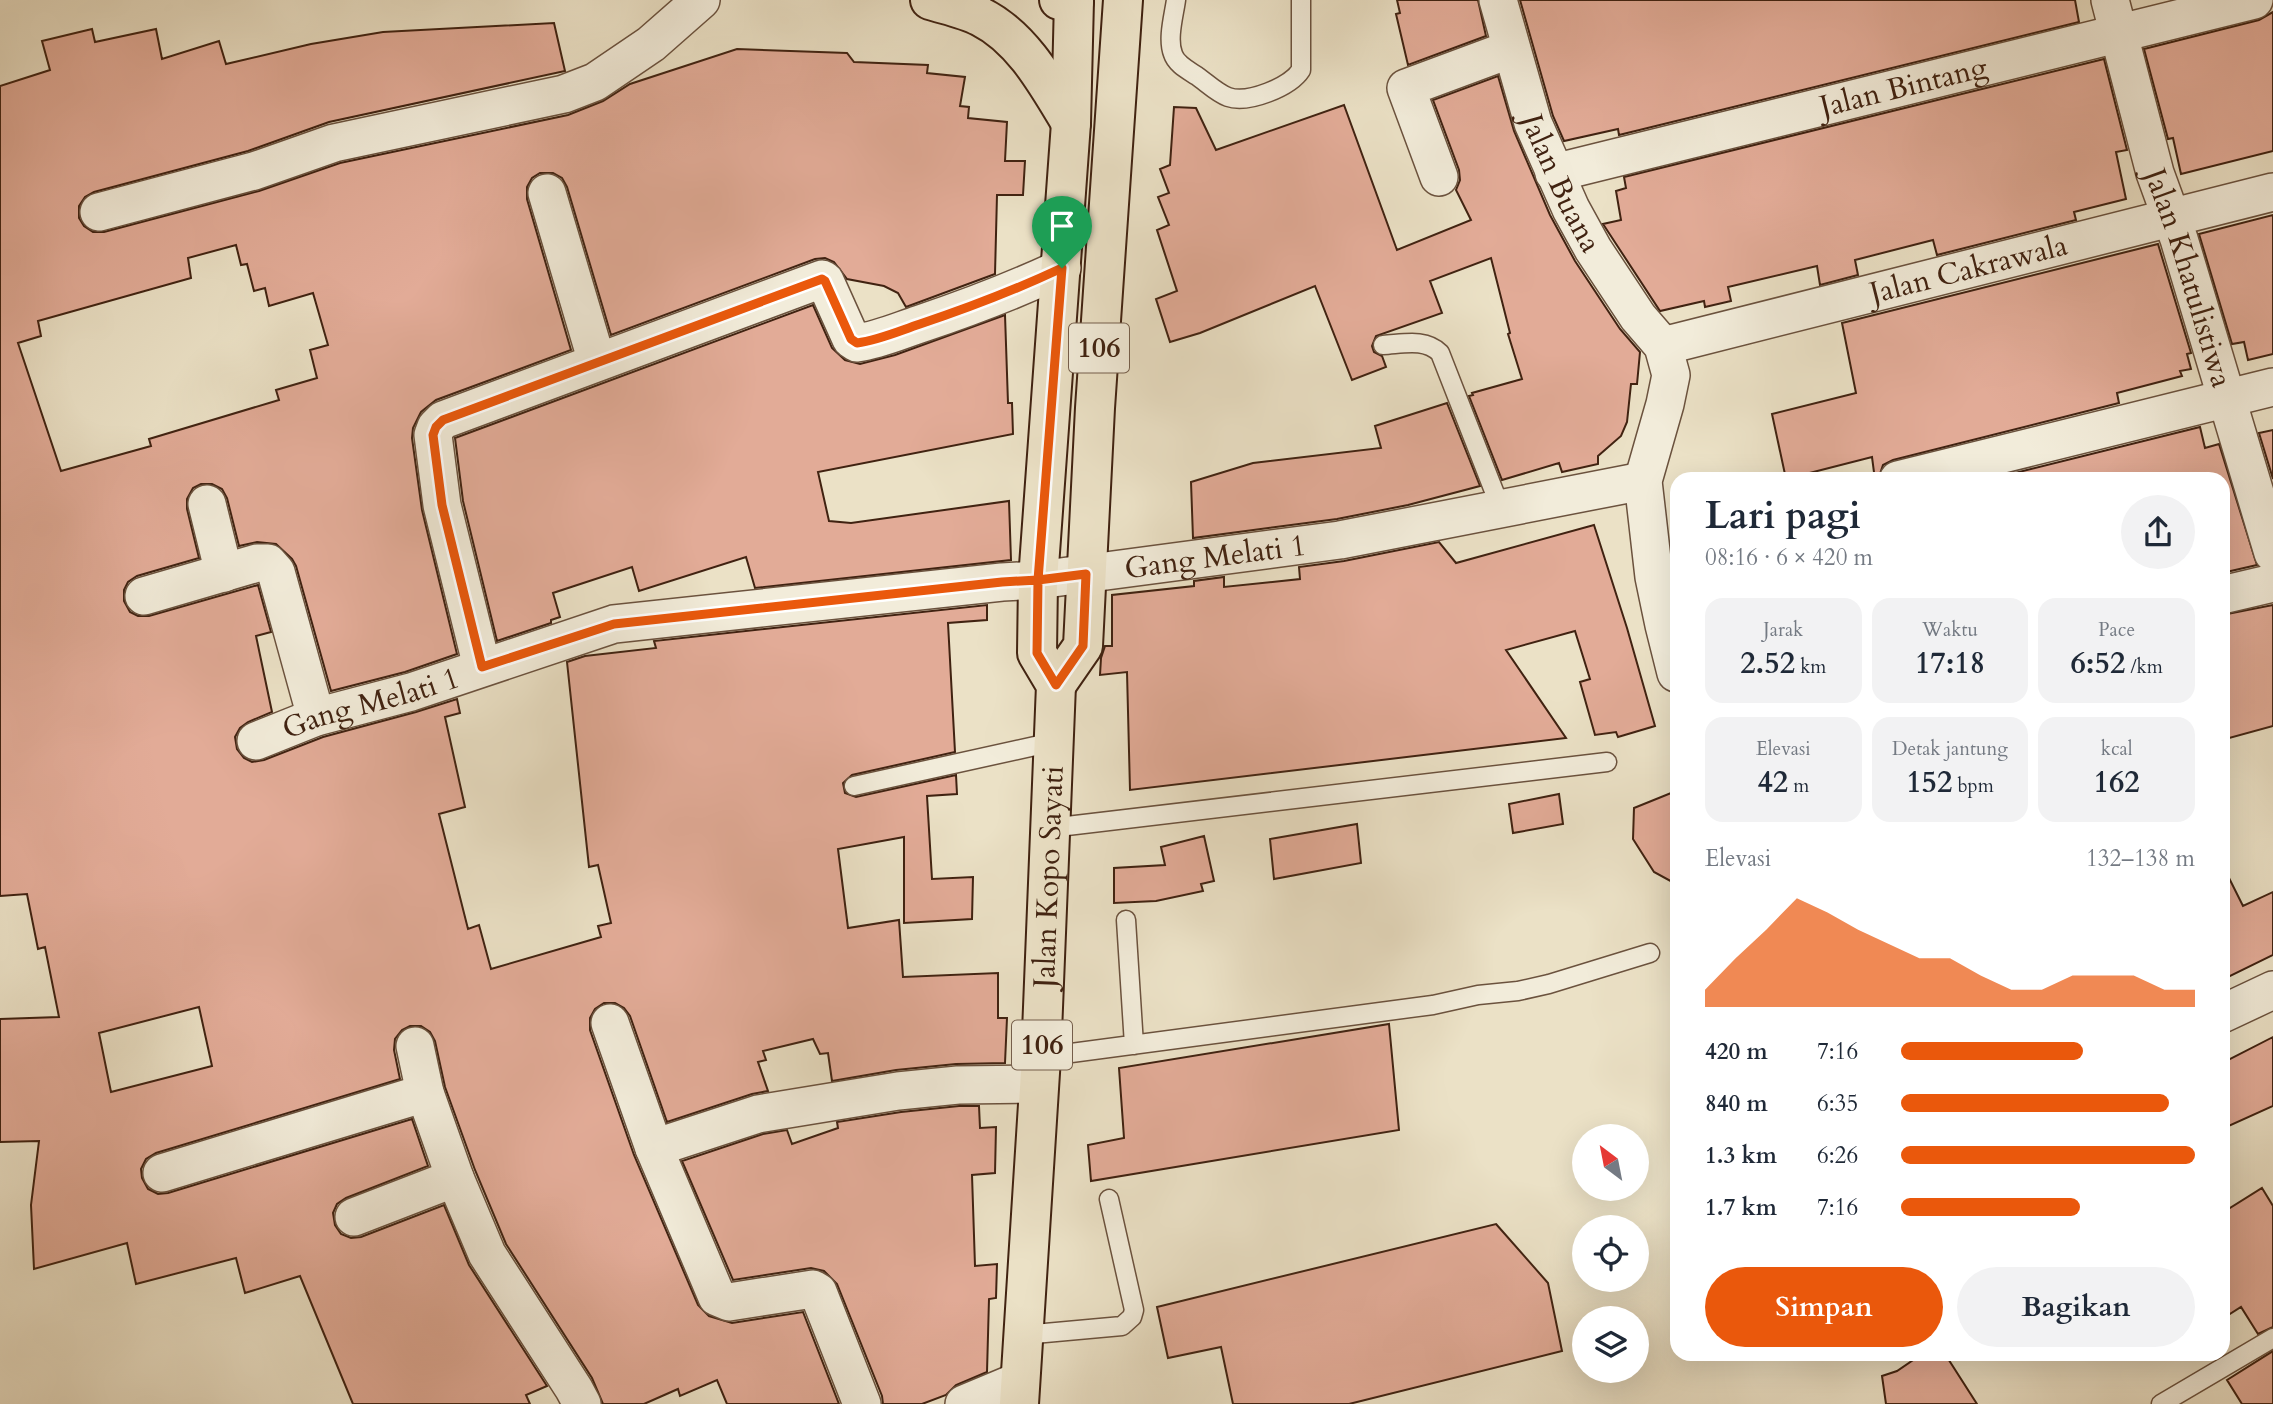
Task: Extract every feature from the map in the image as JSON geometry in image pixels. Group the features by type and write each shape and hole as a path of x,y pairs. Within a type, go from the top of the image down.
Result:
{"main road":[{"path":"930,0 982,17 1011,38 1032,64 1071,123"},
{"path":"1069,0 1123,1"},
{"name":"106","path":"1069,0 1071,123 1038,580 1037,653 1056,685 1083,646 1123,1"},
{"name":"Jalan Kopo Sayati","path":"1019,1392 1040,1070 1056,685"}],"street":[{"path":"99,212 254,171 334,143 564,94 595,82 651,44 701,0"},
{"name":"Jalan Buana","path":"1498,0 1533,123 1571,209 1593,249 1638,317 1663,346"},
{"name":"Jalan Bintang","path":"1554,173 2114,16 2254,0"},
{"name":"Jalan Khatulistiwa","path":"2114,16 2155,173 2228,398 2273,553"},
{"path":"1439,177 1406,88 1511,49"},
{"name":"Jalan Cakrawala","path":"1663,346 2273,192"},
{"path":"547,193 597,362"},
{"path":"482,667 442,505 433,432 443,420 597,362 714,304 822,279 851,339 857,343 1015,290 1062,268"},
{"path":"1663,346 1671,375 1643,481 1663,537 1664,625 1670,649"},
{"path":"1930,472 2273,387"},
{"name":"Gang Melati 1","path":"256,741 316,717 411,692 614,624 1038,580 1340,540 1643,481"},
{"path":"207,504 224,573"},
{"path":"144,596 266,563 275,570 316,717"},
{"path":"2230,593 2273,583"},
{"path":"2230,1010 2273,990"},
{"path":"610,1023 654,1148 717,1297 729,1302 813,1289 817,1292 862,1404"},
{"path":"415,1046 425,1093 455,1178 488,1254 569,1400"},
{"path":"654,1148 758,1114 898,1090 958,1084 1040,1070"},
{"path":"162,1173 425,1093"},
{"path":"354,1217 455,1178"},
{"path":"964,1404 1019,1392"}],"lane":[{"path":"1176,0 1172,54 1178,63 1223,94 1241,99 1282,88 1301,70 1301,0"},
{"path":"1382,345 1425,343 1440,353 1501,509"},
{"path":"853,786 1053,743"},
{"path":"1050,828 1607,762"},
{"path":"1126,920 1134,1045"},
{"path":"1040,1070 1134,1045 1518,991 1650,953"},
{"path":"1023,1335 1122,1326 1132,1317 1134,1310 1109,1199"},
{"path":"2161,1404 2273,1338"}],"building":[{"path":"1397,0 1478,0 1486,36 1408,65 1396,14 1400,13"},
{"path":"1520,0 2075,0 2079,22 1619,135 1618,129 1564,141 1553,116"},
{"path":"2273,12 2273,151 2181,174 2173,138 2168,139 2144,49 2259,20"},
{"path":"554,23 565,71 329,122 248,151 94,192 85,197 79,206 79,218 84,226 93,232 104,232 259,191 340,163 568,115 603,101 630,84 737,49 847,53 854,62 928,65 927,73 965,77 960,106 969,107 968,118 1007,122 1005,161 1025,161 1023,195 997,195 995,274 906,307 898,293 884,286 847,279 834,262 825,258 815,259 611,335 567,187 562,178 553,173 540,173 532,178 527,187 527,199 571,350 436,400 421,412 413,428 422,510 457,654 405,672 331,691 292,559 276,544 257,542 239,546 227,498 222,489 212,484 201,484 193,488 187,499 199,558 137,576 128,582 124,590 124,601 130,612 138,616 149,616 258,585 271,632 256,636 272,712 248,722 240,728 235,737 237,749 244,758 252,762 323,737 457,699 460,713 445,717 465,807 439,814 468,929 479,925 491,969 601,937 598,926 611,923 598,865 589,867 567,662 585,656 656,648 654,641 987,605 987,620 948,623 955,752 852,775 843,783 845,793 856,797 956,775 957,794 927,796 932,879 973,877 972,919 904,923 904,837 838,849 848,928 899,920 903,977 998,973 998,1018 1007,1018 1005,1063 956,1064 896,1070 832,1081 828,1053 820,1054 813,1039 763,1051 766,1060 758,1062 768,1091 667,1122 630,1016 624,1008 615,1003 604,1003 595,1009 590,1018 590,1030 634,1155 698,1305 709,1316 732,1323 803,1312 839,1404 727,1404 717,1380 680,1396 678,1389 644,1404 603,1404 592,1378 506,1244 445,1087 435,1041 430,1032 421,1026 410,1026 402,1030 395,1039 394,1050 400,1079 156,1153 146,1159 141,1169 142,1178 148,1189 158,1194 168,1193 412,1119 428,1166 346,1198 337,1204 333,1213 335,1225 341,1234 351,1238 361,1237 444,1205 469,1265 547,1386 526,1395 530,1404 353,1404 300,1276 245,1293 236,1258 136,1284 127,1243 34,1269 31,1205 39,1141 0,1142 0,1019 59,1017 45,947 38,949 27,894 0,896 0,86 50,70 42,41 92,29 95,42 156,29 162,59 219,41 226,64 311,44 383,32","holes":["236,245 241,265 247,264 254,291 265,288 269,306 313,293 328,345 310,350 317,378 276,390 279,400 149,439 151,446 61,471 18,343 41,336 38,321 191,278 188,258","199,1007 212,1066 111,1092 99,1033"]},
{"path":"2104,59 2127,150 2116,152 2126,199 2074,212 2076,220 1937,255 1933,240 1855,260 1858,275 1820,285 1817,266 1728,287 1731,301 1705,307 1704,301 1660,311 1603,224 1621,220 1616,191 1626,188 1624,177"},
{"path":"1498,76 1514,131 1550,215 1575,261 1620,329 1640,352 1637,384 1631,384 1627,422 1621,436 1598,456 1598,464 1562,472 1559,463 1502,480 1469,396 1522,379 1508,334 1510,333 1491,258 1430,281 1442,313 1376,336 1372,346 1374,352 1382,356 1386,367 1352,380 1315,286 1200,333 1170,342 1156,299 1177,291 1157,230 1169,225 1158,197 1169,193 1160,169 1170,165 1174,107 1196,108 1216,150 1344,105 1397,250 1471,220 1456,190 1460,180 1459,170 1433,100"},
{"path":"2273,215 2273,354 2248,360 2244,342 2232,344 2199,234"},
{"path":"2158,244 2191,353 2187,354 2191,369 2180,371 2182,376 2117,393 2119,403 1893,460 1883,465 1881,472 1874,472 1872,457 1813,472 1784,472 1772,414 1856,393 1842,323"},
{"path":"813,305 832,348 845,360 860,364 895,355 1005,315 1008,403 1012,403 1013,434 818,472 829,521 851,523 1009,501 1011,560 755,588 746,557 639,591 632,567 553,593 560,617 551,620 551,623 497,641 463,501 455,438"},
{"path":"1447,403 1480,486 1408,505 1337,519 1193,538 1191,482 1253,463 1381,448 1375,426"},
{"path":"2200,427 2205,448 2219,444 2228,472 2019,472"},
{"path":"2273,430 2273,479 2259,433"},
{"path":"2230,479 2257,565 2230,571"},
{"path":"1594,525 1655,726 1618,737 1616,732 1595,735 1580,682 1590,679 1575,631 1506,650 1566,738 1130,790 1127,672 1100,675 1105,646 1112,646 1112,595 1194,586 1194,581 1224,577 1224,587 1300,579 1299,567 1439,542 1456,563"},
{"path":"2273,605 2273,726 2230,738 2230,613"},
{"path":"1670,793 1670,881 1654,872 1633,839 1634,808"},
{"path":"1559,794 1563,824 1513,833 1509,804"},
{"path":"1357,824 1361,863 1274,879 1270,839"},
{"path":"1204,836 1214,881 1201,884 1203,891 1156,901 1114,903 1114,868 1165,865 1161,847"},
{"path":"2230,880 2243,906 2273,892 2273,955 2230,976"},
{"path":"1389,1024 1399,1130 1091,1181 1088,1145 1124,1138 1119,1068"},
{"path":"2273,1037 2273,1106 2230,1125 2230,1059"},
{"path":"959,1106 979,1106 980,1128 996,1127 995,1173 972,1175 975,1266 997,1264 996,1298 989,1299 987,1372 956,1385 946,1395 922,1404 883,1404 837,1284 824,1271 811,1268 733,1280 682,1161 763,1134 787,1130 792,1144 838,1128 837,1122"},
{"path":"2262,1188 2273,1206 2273,1327 2258,1334 2241,1307 2230,1314 2230,1208"},
{"path":"1496,1224 1548,1283 1562,1351 1349,1404 1233,1404 1221,1347 1168,1358 1157,1307"},
{"path":"2273,1351 2273,1404 2242,1404 2227,1380"},
{"path":"1912,1361 1949,1361 1977,1404 1886,1404 1882,1376 1897,1371"}],"route":[{"path":"1062,268 1015,290 961,310 857,343 851,339 822,279 443,420 433,432 442,505 482,667 614,624 1038,580 1037,653 1056,685 1083,646 1086,574 1038,580 1062,268"}]}
